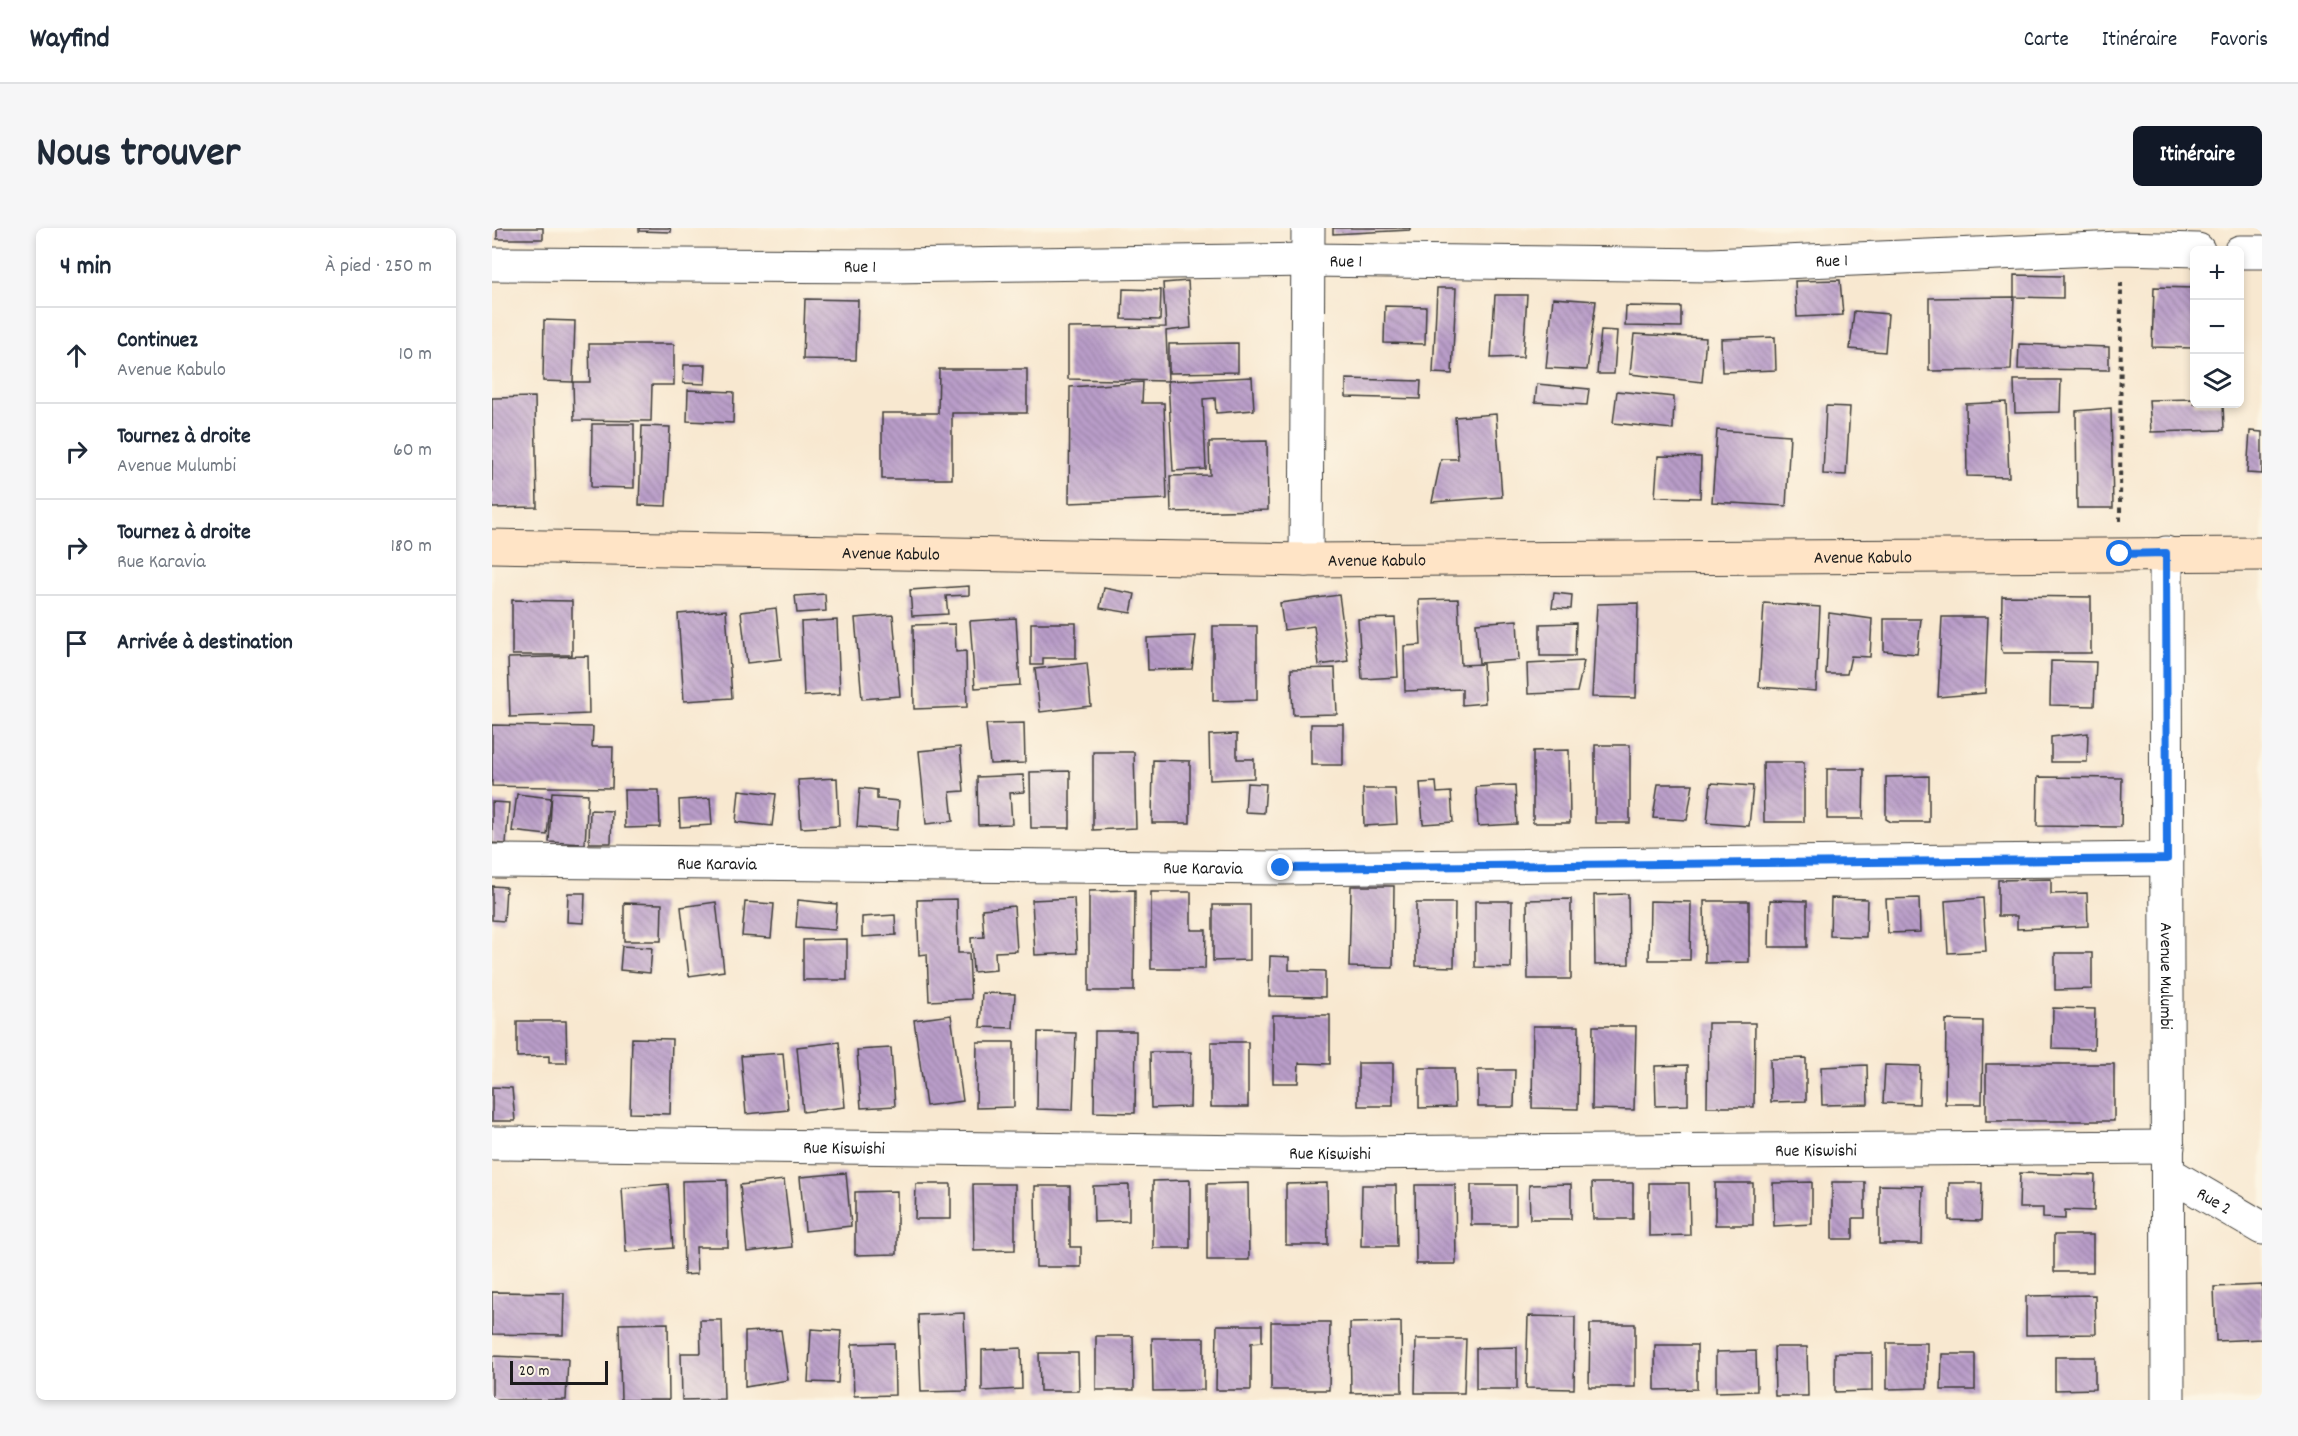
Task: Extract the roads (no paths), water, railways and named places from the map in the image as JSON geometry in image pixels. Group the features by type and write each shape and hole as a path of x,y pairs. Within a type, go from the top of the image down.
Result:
{"street":[{"path":"1306,560 1308,228"},
{"name":"Rue 1","path":"492,264 891,266 1308,260 1710,265 2121,248 2190,250"},
{"path":"2244,252 2262,252"},
{"name":"Avenue Kabulo","path":"492,546 1306,560 2262,554"},
{"name":"Avenue Mulumbi","path":"2166,553 2168,1400"},
{"name":"Rue Karavia","path":"492,861 1281,868 2167,859"},
{"name":"Rue Kiswishi","path":"492,1143 2168,1160"},
{"name":"Rue 2","path":"2168,1160 2262,1228"}]}
